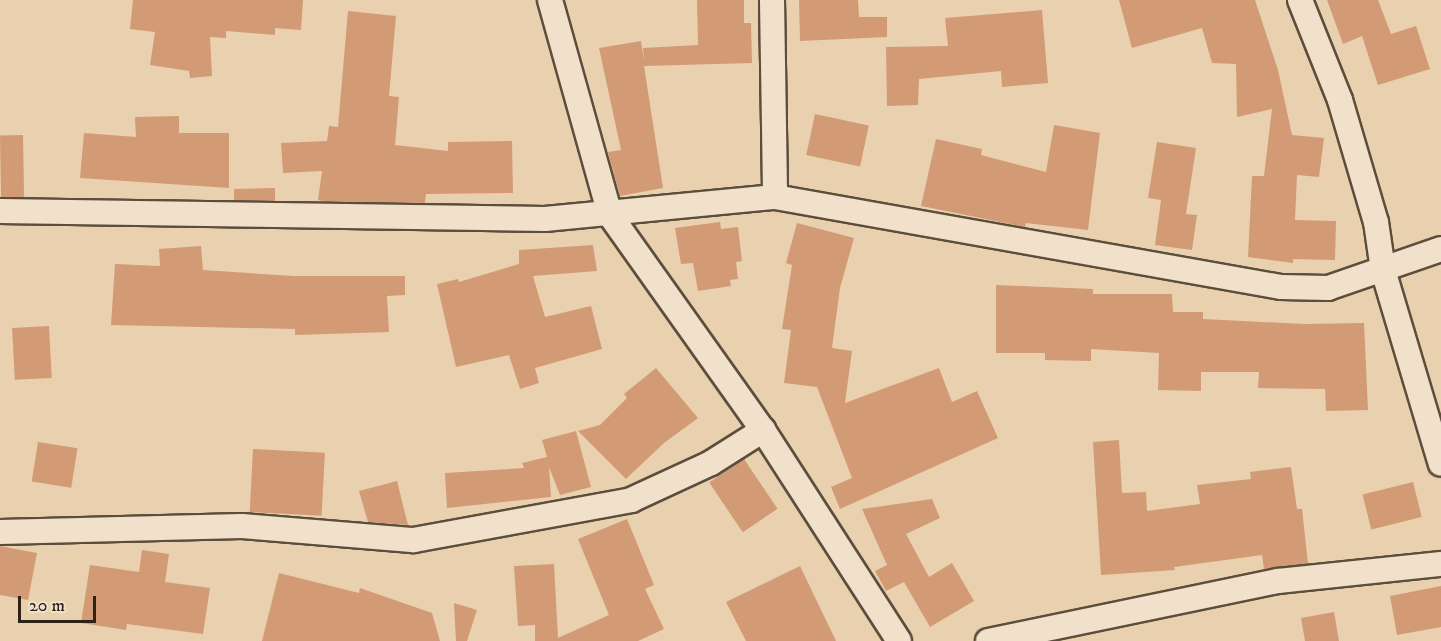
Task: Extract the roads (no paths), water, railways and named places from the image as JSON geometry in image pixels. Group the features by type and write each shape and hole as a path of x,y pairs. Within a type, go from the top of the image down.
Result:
{"street":[{"path":"550,0 610,214 762,430 899,641"},
{"path":"772,0 776,197"},
{"path":"1300,0 1340,100 1376,222 1383,270 1441,464"},
{"path":"0,211 545,219 776,197 1281,287 1328,288 1441,249"},
{"path":"0,532 242,526 414,540 631,500 711,463 762,430"},
{"path":"988,641 1278,581 1441,564"}]}
